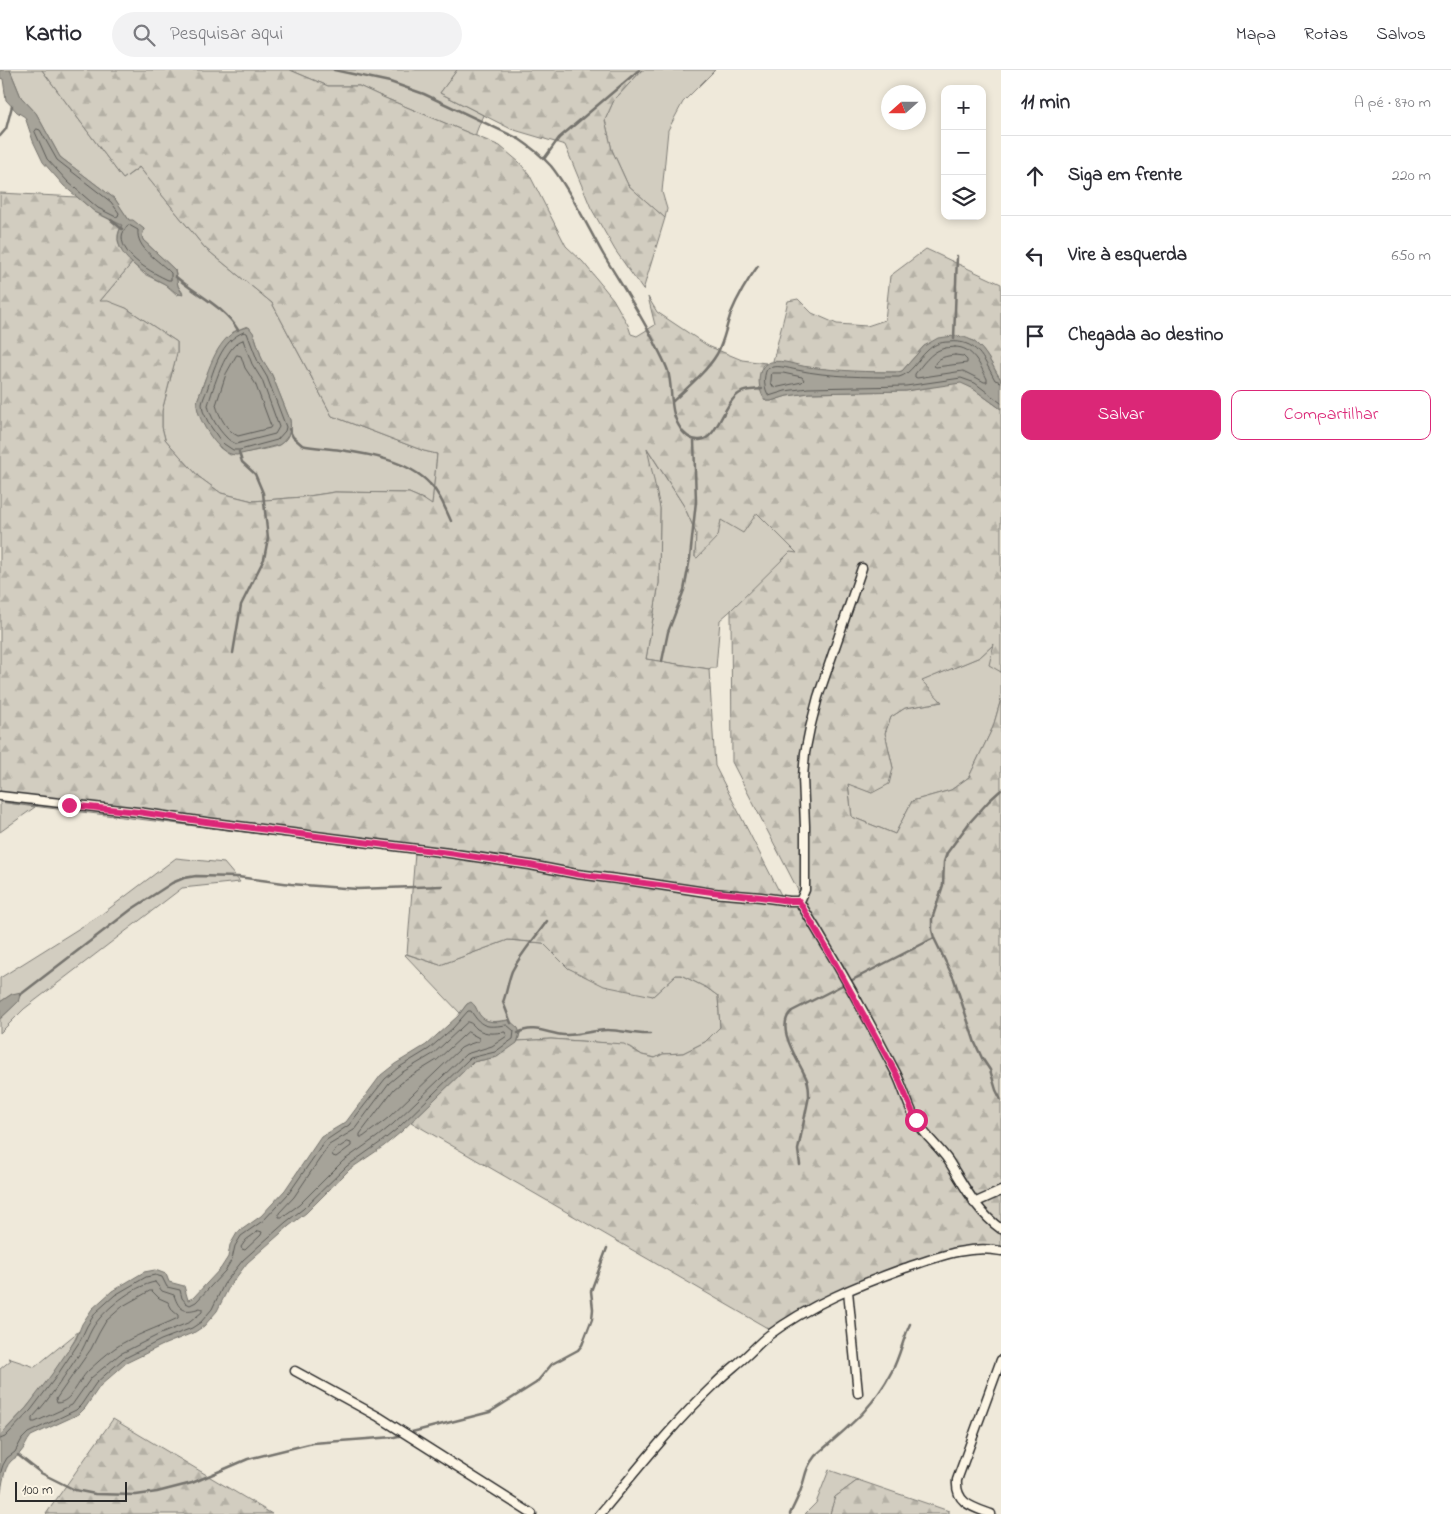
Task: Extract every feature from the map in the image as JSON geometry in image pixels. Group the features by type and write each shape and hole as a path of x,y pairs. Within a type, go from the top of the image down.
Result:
{"street":[{"path":"0,796 138,812 449,853 576,874 699,891 799,901 802,899 805,890 803,777 805,753 818,697 862,568"},
{"path":"799,901 897,1075 922,1130 946,1157 974,1203 1001,1229"},
{"path":"974,1203 1001,1191"},
{"path":"600,1514 664,1438 713,1386 772,1333 829,1300 880,1277 956,1252 981,1249 1001,1251"},
{"path":"848,1291 858,1393"},
{"path":"991,1514 970,1506 962,1500 959,1496 957,1480 1001,1360"},
{"path":"296,1371 379,1417 532,1514"}],"green space":[{"path":"10,70 42,70 123,179 140,167 205,248 272,303 332,416 424,451 437,454 432,506 423,499 409,493 335,492 253,501 221,493 199,477 165,439 162,427 162,411 177,353 177,342 126,308 100,301 132,263 144,274 165,284 177,295 183,293 178,286 175,270 143,240 144,229 129,220 115,199 60,157 36,113 21,97","holes":["247,326 254,334 262,359 272,375 290,420 290,431 287,438 279,445 230,455 220,448 205,427 198,399 205,379 233,332"]},
{"path":"42,70 290,70 328,86 359,86 500,146 519,162 529,174 566,246 583,262 613,299 631,334 637,336 655,325 648,297 657,312 708,346 742,360 766,363 762,366 761,384 763,397 766,401 809,393 906,391 961,382 1001,409 1001,672 989,665 994,644 980,657 922,681 942,702 905,708 891,717 885,733 893,768 889,784 872,793 848,784 852,817 895,834 912,801 951,790 969,777 993,727 1001,699 1001,1246 986,1246 893,1270 769,1329 411,1122 473,1062 497,1057 518,1041 551,1039 624,1044 642,1055 655,1058 663,1054 683,1053 705,1042 720,1027 718,996 707,988 681,975 676,975 653,996 604,986 568,968 543,943 508,940 440,965 407,954 415,853 0,802 0,193 77,197 95,212 122,226 119,231 118,241 125,255 132,263 100,301 108,301 126,308 177,342 177,353 162,411 162,427 165,439 199,477 221,493 253,501 335,492 409,493 432,505 437,454 424,451 332,416 272,303 205,248 139,167 123,179","holes":["647,448 684,506 696,533 695,557 697,558 718,536 721,520 743,533 757,513 797,553 790,552 731,610 732,762 802,898 781,895 715,766 709,669 646,659 659,583 660,508"]},
{"path":"290,70 457,70 440,93 483,115 476,136 359,86 328,86"},
{"path":"457,70 642,70 614,100 605,120 612,150 628,185 665,218 643,290 615,250 591,208 565,145 511,129 440,93"},
{"path":"642,70 715,70 683,102 668,130 662,192 667,209 665,218 628,185 612,150 605,120 614,100"},
{"path":"926,249 1001,284 1001,381 985,353 972,340 924,346 902,371 898,372 852,372 773,361 788,301 798,299 812,313 837,324 867,326 885,320 890,276"},
{"path":"646,447 684,506 696,533 695,557 721,519 757,513 797,553 720,620 716,668 709,669 646,659 659,583 660,509"},
{"path":"995,643 1001,672 1001,699 993,727 969,777 951,790 912,801 895,834 852,817 848,783 872,793 893,768 885,733 891,717 905,708 942,702 921,681 980,657"},
{"path":"0,802 35,807 0,832"},
{"path":"176,858 224,863 240,882 182,888 24,1009 0,1033 0,1019 18,1002 12,994 0,1002 0,978 102,914"},
{"path":"508,940 543,943 568,968 653,996 676,975 681,975 707,988 718,996 720,1027 705,1042 683,1053 663,1054 656,1058 642,1055 631,1047 608,1043 551,1039 518,1041 520,1033 508,1020 488,1021 481,1016 475,1006 467,1004 460,1013 405,955 440,965"},
{"path":"79,1331 69,1351 48,1381 0,1436 0,1369 11,1360 8,1358 35,1367"},
{"path":"113,1419 272,1514 46,1514"},
{"path":"829,1470 858,1480 835,1497 830,1514 805,1514 816,1503"},
{"path":"858,1480 949,1511 949,1514 830,1514 835,1497"}],"water":[{"path":"0,70 10,70 21,97 36,113 60,157 115,199 129,220 133,220 144,229 143,240 175,270 178,286 183,295 146,274 129,260 119,244 118,235 122,225 95,212 64,186 43,162 25,117 17,112 6,100 3,79 0,78"},
{"path":"249,327 254,334 262,359 272,375 290,420 290,431 279,445 235,455 228,453 212,439 201,420 197,401 213,359 223,342 239,330"},
{"path":"954,336 968,338 978,345 986,355 1001,380 1001,409 972,388 961,383 906,391 809,393 787,396 771,401 766,401 763,397 759,385 762,368 766,364 776,361 831,369 902,371 924,346 938,338"},
{"path":"21,992 18,1002 0,1019 0,1002 12,994"},
{"path":"471,1002 484,1019 492,1022 509,1020 518,1028 520,1033 517,1043 497,1057 473,1062 401,1132 350,1169 306,1213 247,1263 229,1287 217,1311 204,1326 195,1332 126,1363 100,1386 79,1414 31,1436 19,1454 8,1464 0,1495 0,1436 27,1407 52,1374 76,1339 82,1324 92,1309 112,1291 144,1272 155,1270 166,1274 169,1282 184,1286 188,1300 193,1298 221,1268 228,1257 230,1245 237,1233 261,1216 285,1190 321,1137 346,1122 381,1075 426,1045"}],"waterway":[{"path":"334,70 390,82 424,94 519,139 536,151 551,166 572,197 655,343 668,371 672,406 676,420 685,434 697,440 706,438 716,427 734,398 745,391 762,389"},
{"path":"544,159 559,138 639,70"},
{"path":"0,136 6,129 12,106"},
{"path":"111,220 122,229"},
{"path":"954,339 957,256"},
{"path":"672,402 702,373 717,354 734,307 758,266"},
{"path":"175,276 217,307 238,330"},
{"path":"289,429 293,437 302,445 376,456 411,470 434,488 451,521"},
{"path":"662,661 668,632 684,590 690,558 696,501 694,440"},
{"path":"233,653 241,605 264,559 268,538 263,493 255,474 242,462 239,452"},
{"path":"1001,790 970,822 947,853 944,862 943,885 932,919 934,938 954,979 975,1043 990,1070 1001,1100"},
{"path":"20,995 132,909 172,883 184,878 196,876 238,877 291,884 357,889 442,886"},
{"path":"511,1023 503,1002 512,971 547,921"},
{"path":"800,1165 798,1150 809,1088 790,1045 785,1026 787,1018 792,1011 934,938"},
{"path":"518,1033 524,1030 535,1029 564,1035 607,1030 650,1034"},
{"path":"408,1433 490,1412 536,1383 552,1364 578,1350 582,1345 592,1319 591,1291 607,1248"},
{"path":"790,1514 811,1461 858,1418 884,1385 895,1365 910,1324"},
{"path":"18,1455 41,1473 75,1490 95,1494 136,1495 192,1483 248,1459 313,1443 403,1435"}],"route":[{"path":"69,805 138,812 449,853 576,874 712,892 799,901 816,928 897,1075 916,1120"}]}
